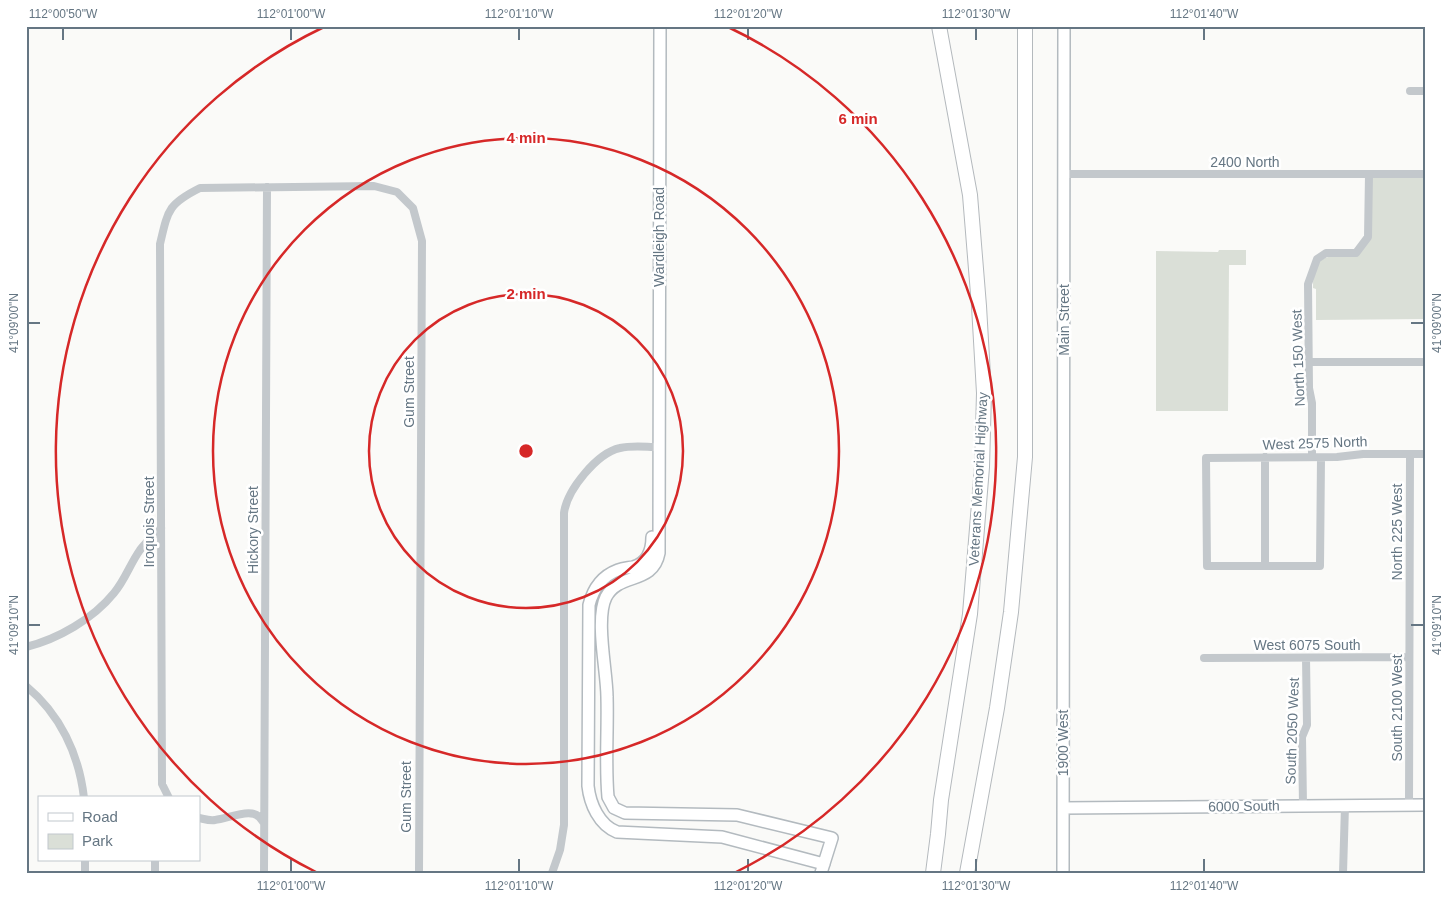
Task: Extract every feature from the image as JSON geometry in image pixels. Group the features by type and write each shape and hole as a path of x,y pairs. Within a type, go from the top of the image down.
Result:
{"highway":[{"name":"Veterans Memorial Highway","path":"933,873 941,800 970,614 982,467 984,393 970,195 939,26"},
{"path":"967,873 997,708 1011,612 1025,457 1025,26"},
{"path":"923,873 941,800"}],"main road":[{"name":"Wardleigh Road","path":"658,447 660,26"},
{"name":"Main Street","path":"1063,614 1064,26"},
{"path":"658,447 658,557 652,568 645,574 622,582 614,587 607,595 602,609 603,652 607,691 609,801 614,808 625,814 737,815 833,834 823,868 718,836 679,836 617,832 603,822 592,804 588,786 589,605 592,594 603,580 617,570 638,566 646,560 650,552 653,476 658,447"},
{"name":"1900 West","path":"1063,614 1063,873"},
{"name":"6000 South","path":"1063,808 1425,805"}],"street":[{"path":"1410,92 1425,92"},
{"name":"2400 North","path":"1065,174 1425,174"},
{"name":"North 150 West","path":"1312,457 1308,284 1317,259 1326,253 1356,253 1363,246 1368,237 1369,175"},
{"name":"Gum Street","path":"160,244 167,215 180,198 200,188 374,186 397,192 413,208 419,224 422,241 419,873"},
{"name":"Hickory Street","path":"264,873 267,187"},
{"name":"Iroquois Street","path":"160,244 162,784 168,796"},
{"path":"1309,362 1425,362"},
{"path":"552,873 560,850 564,825 564,528 566,504 575,486 596,462 608,452 625,447 658,447"},
{"name":"West 2575 North","path":"1264,566 1207,566 1206,458 1321,458 1363,454 1425,454"},
{"name":"North 225 West","path":"1409,611 1410,454"},
{"path":"1265,457 1264,566 1320,566 1321,458"},
{"path":"26,647 58,635 98,609 114,594 139,551 161,528"},
{"name":"South 2100 West","path":"1409,611 1409,805"},
{"name":"West 6075 South","path":"1204,658 1409,657"},
{"name":"South 2050 West","path":"1303,805 1302,737 1307,725 1306,658"},
{"path":"26,686 54,713 67,736 76,762 84,796"},
{"path":"161,796 165,790"},
{"path":"1343,873 1345,806"},
{"path":"200,818 214,821 253,812 261,816 264,824"}],"green space":[{"path":"1371,177 1425,177 1425,319 1316,320 1316,289 1313,288 1314,276 1319,262 1324,258 1358,255 1371,238"},
{"path":"1219,250 1246,250 1246,265 1229,265 1228,411 1156,411 1156,251 1218,252"}]}
